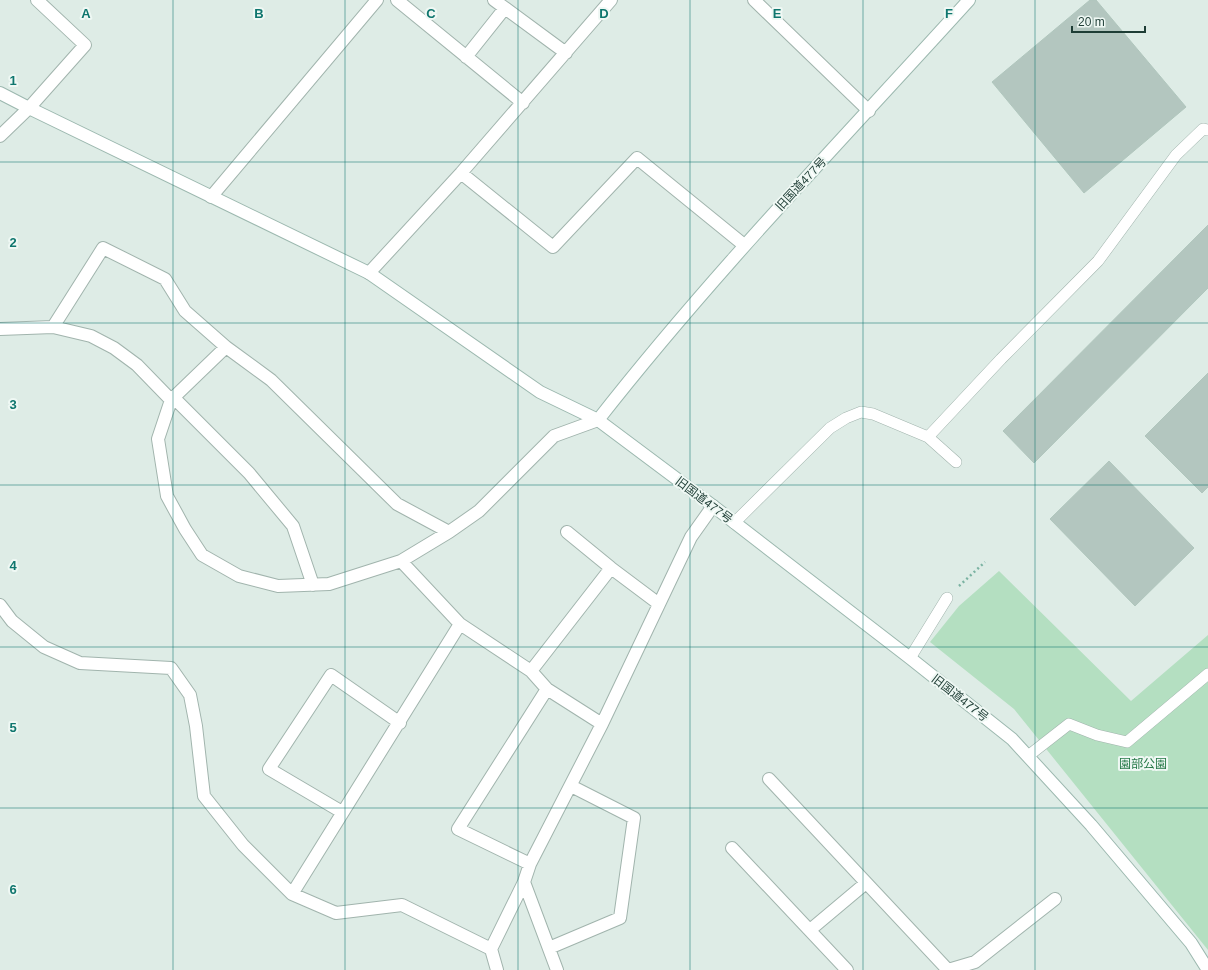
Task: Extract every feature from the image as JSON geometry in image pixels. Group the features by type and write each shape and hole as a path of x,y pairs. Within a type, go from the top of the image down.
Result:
{"street":[{"path":"0,136 29,108 85,45 37,0"},
{"path":"211,197 377,0"},
{"path":"397,0 522,102"},
{"path":"494,0 566,53"},
{"path":"369,273 461,172 611,0"},
{"path":"754,0 869,110"},
{"name":"旧国道477号","path":"970,0 744,246 637,370 598,420 713,506 1012,739 1091,825 1191,943 1208,970"},
{"path":"466,57 505,8"},
{"path":"0,92 29,108 369,273 540,392 598,420"},
{"path":"461,172 553,247 638,158 744,246"},
{"path":"53,328 103,248 165,279 185,311 226,347 271,380 397,504 449,532"},
{"path":"0,329 53,328 91,336 114,348 137,366 249,473 293,526 313,585"},
{"path":"226,347 172,399 158,439 168,496 185,529 202,555 239,576 278,586 329,584 401,561 479,512 554,436 598,420"},
{"path":"497,970 491,949 524,882 530,864 602,724 691,537 713,506"},
{"path":"567,532 611,568 660,604"},
{"path":"401,561 460,624 531,671 547,690 602,724"},
{"path":"531,671 611,568"},
{"path":"0,605 12,621 44,647 80,663 171,668 190,695 196,726 204,796 243,845 292,894 336,913 402,905 491,949"},
{"path":"292,894 342,812 400,723 460,624"},
{"path":"342,812 269,769 331,675 400,723"},
{"path":"530,864 458,829 547,690"},
{"path":"769,779 948,970 975,962 1055,899"},
{"path":"549,948 620,918 634,818 570,786"},
{"path":"732,848 847,970"},
{"path":"524,882 557,970"},
{"path":"810,930 866,883"}],"lane":[{"path":"928,437 1001,359 1098,262 1176,155 1203,129 1208,130"},
{"path":"734,523 830,428 846,418 861,412 873,414 928,437 956,462"},
{"path":"910,658 947,598"},
{"path":"1028,756 1069,724 1097,735 1127,742 1208,674"}],"path":[{"path":"947,598 985,562"}],"green space":[{"name":"園部公園","path":"999,571 1131,701 1208,635 1208,950 1014,709 930,642 959,606"}],"building":[{"path":"1090,0 1096,0 1186,107 1084,193 992,82"},
{"path":"1208,225 1208,288 1034,463 1003,431"},
{"path":"1208,373 1208,487 1202,493 1145,436"},
{"path":"1109,461 1194,548 1135,606 1050,519"}]}
